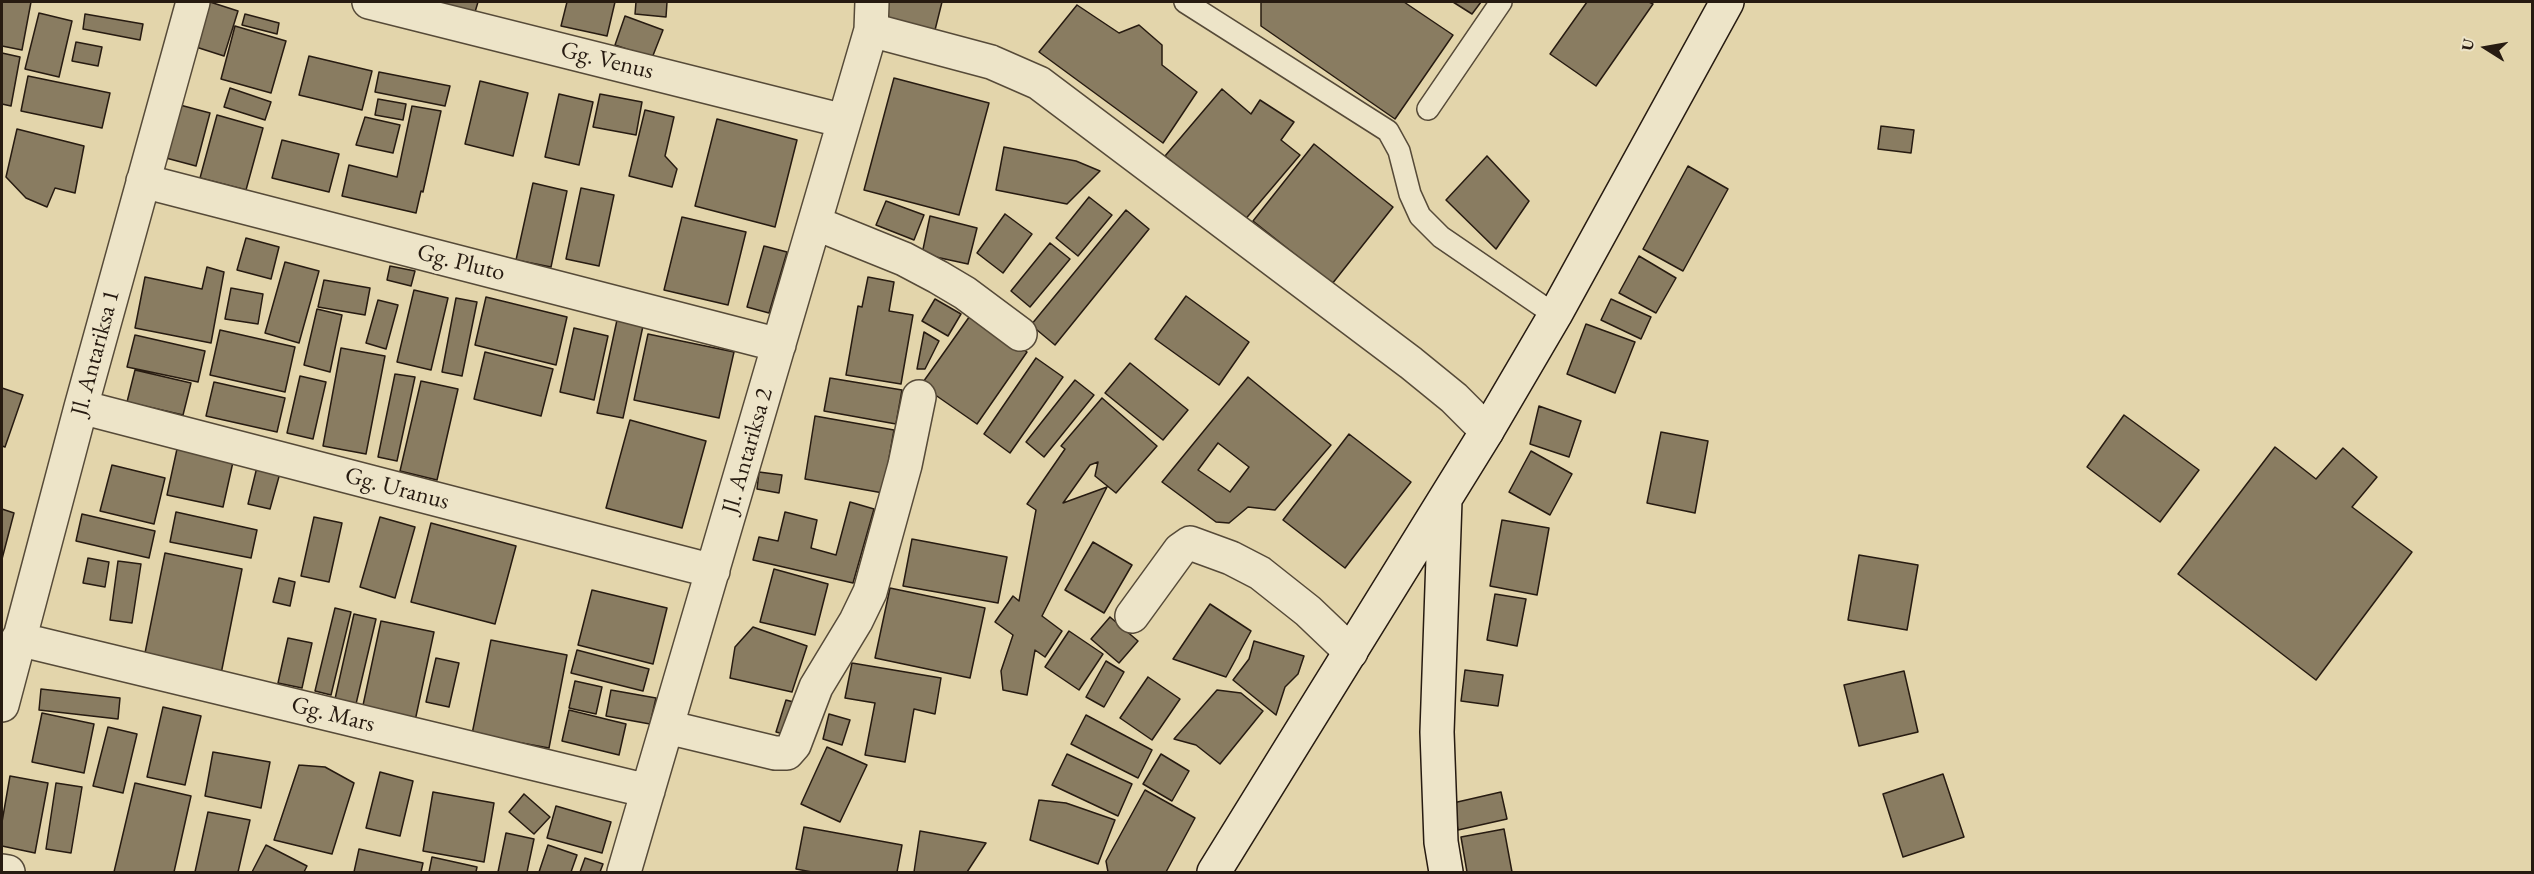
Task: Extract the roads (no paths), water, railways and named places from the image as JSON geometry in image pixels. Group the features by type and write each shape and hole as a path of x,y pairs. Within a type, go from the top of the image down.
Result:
{"street":[{"name":"Gg. Venus","path":"369,2 844,121"},
{"path":"1214,873 1445,500 1555,315 1727,2"},
{"name":"Jl. Antariksa 1","path":"2,705 18,639 144,181 187,3"},
{"name":"Jl. Antariksa 2","path":"624,873 844,121 871,16"},
{"path":"871,16 992,62 1039,83 1411,363 1454,398 1486,431"},
{"name":"Gg. Pluto","path":"144,181 779,345"},
{"path":"814,223 895,255 938,277 965,293 1020,334"},
{"path":"667,727 775,753 787,753 794,745 816,687 856,621 870,592 903,475 919,397"},
{"name":"Gg. Uranus","path":"81,407 713,571"},
{"path":"1445,500 1437,732 1441,842 1446,873"},
{"path":"1132,616 1173,544 1190,543 1204,547 1260,573 1308,611 1351,652"},
{"name":"Gg. Mars","path":"18,639 648,791"},
{"path":"2,871 8,873"}],"lane":[{"path":"1185,2 1388,131 1399,151 1410,194 1420,216 1441,237 1555,315"},
{"path":"1428,109 1501,2"}]}
